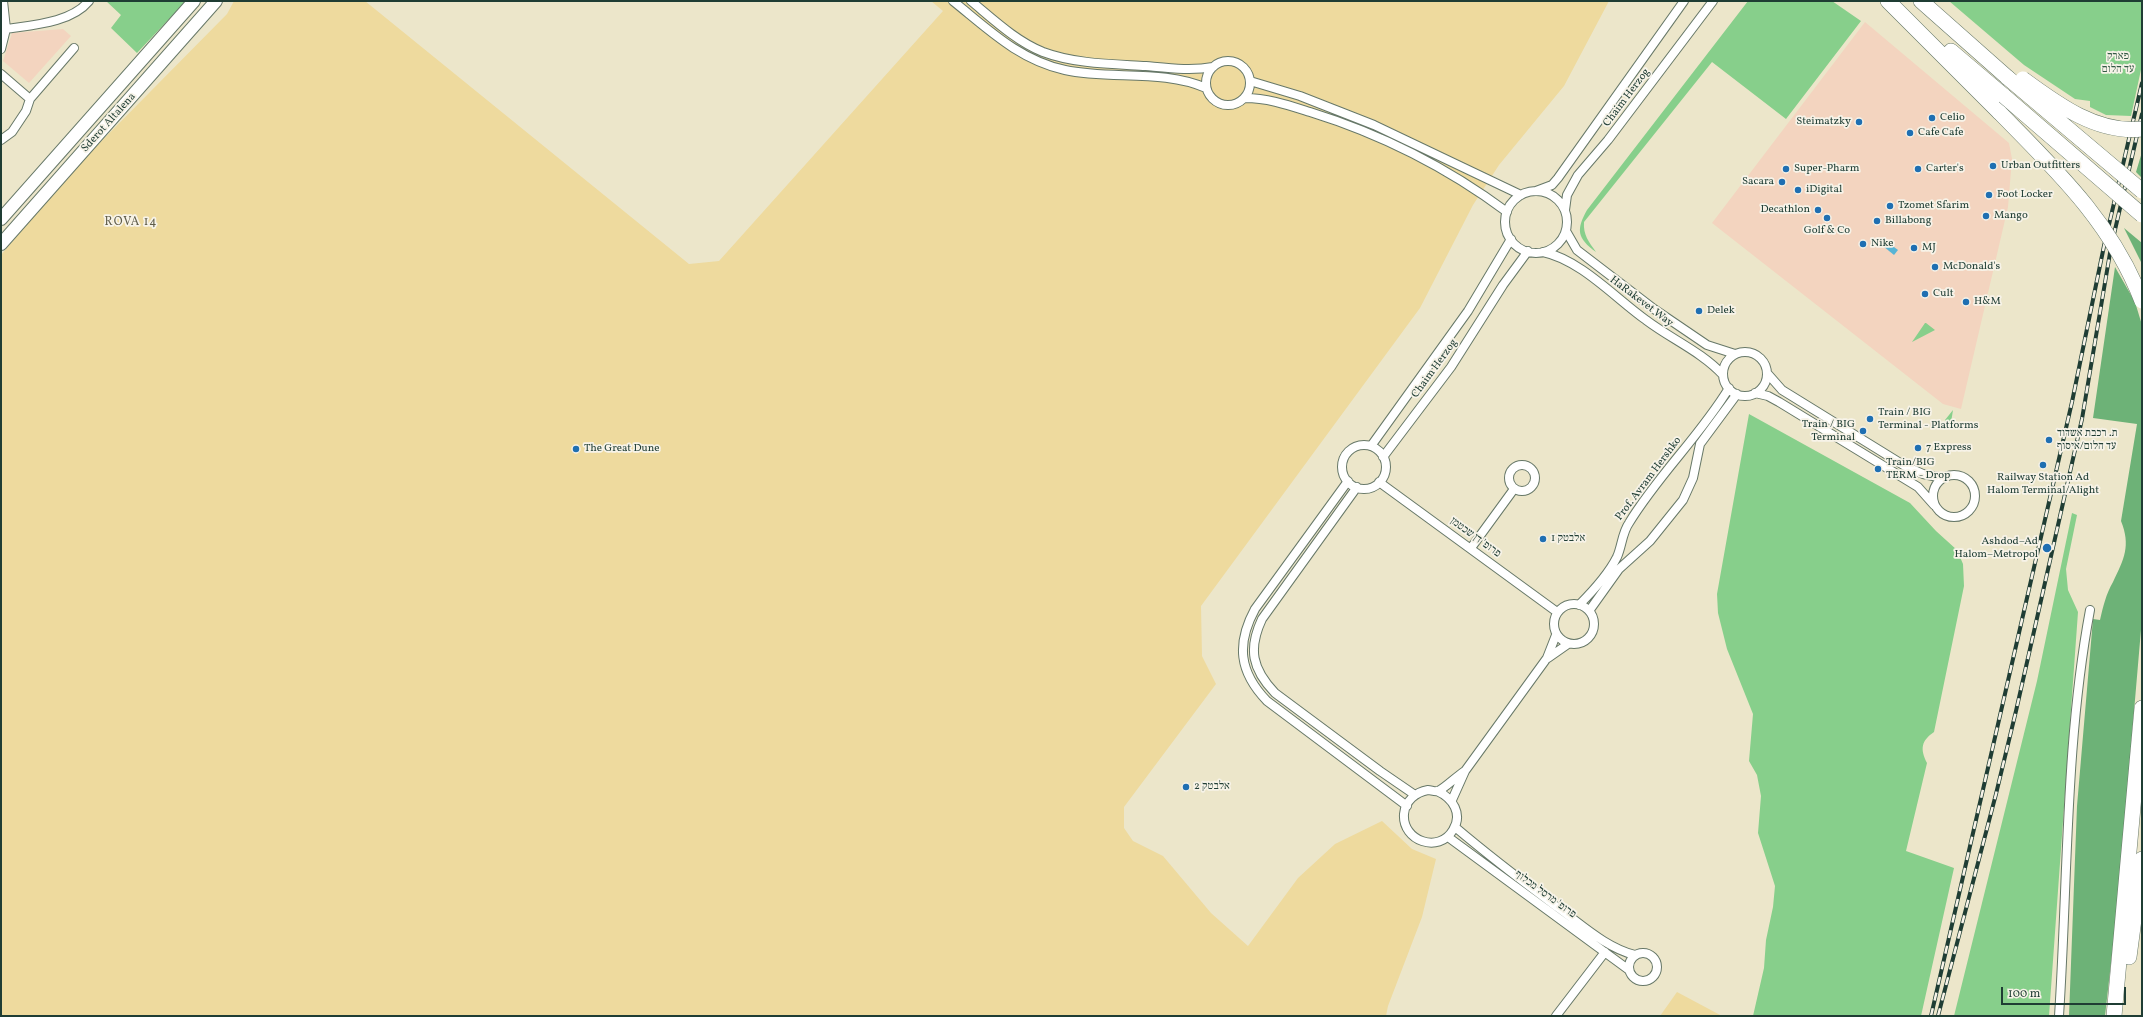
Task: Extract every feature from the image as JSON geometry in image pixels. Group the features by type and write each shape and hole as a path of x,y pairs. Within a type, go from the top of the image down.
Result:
{"highway":[{"path":"1888,1 2000,113 2083,199 2116,248 2137,286 2142,300"},
{"path":"1924,4 2009,73 2142,192"},
{"path":"1904,16 1972,67 2142,215"},
{"path":"2009,73 2092,122 2115,128 2142,129"},
{"path":"2114,1016 2142,708"},
{"path":"2122,1016 2142,859"}],"main road":[{"name":"Sderot Altalena","path":"1,218 194,1"},
{"name":"Sderot Altalena","path":"1,244 216,1"}],"street":[{"path":"1,49 6,29 3,1"},
{"path":"6,29 48,22 84,8 89,1"},
{"path":"953,1 1010,47 1050,66 1082,73 1179,80 1206,88"},
{"path":"971,1 1016,38 1054,56 1125,65 1196,69 1213,67"},
{"name":"Chaim Herzog","path":"1536,191 1552,185 1684,1"},
{"name":"Chaim Herzog","path":"1565,210 1567,195 1578,175 1608,140 1713,1"},
{"path":"1,140 12,132 20,122 30,99 74,48"},
{"path":"1221,62 1236,63 1244,68 1250,81 1248,93 1245,98 1236,104 1225,106 1214,101 1206,88 1207,76 1213,67 1221,62"},
{"path":"1,74 30,99"},
{"path":"1250,81 1300,96 1374,125 1521,195"},
{"path":"1245,98 1275,101 1364,131 1411,153 1465,182 1507,212"},
{"path":"1536,191 1553,196 1565,210 1567,217 1566,231 1561,240 1553,248 1543,252 1528,251 1521,248 1511,239 1507,231 1507,212 1511,204 1521,195 1536,191"},
{"name":"HaRakevet Way","path":"1566,231 1577,250 1654,309 1707,345 1735,354"},
{"name":"Chaim Herzog","path":"1371,446 1449,340 1511,239"},
{"name":"Chaim Herzog","path":"1383,457 1451,367 1503,285 1528,251"},
{"name":"HaRakevet Way","path":"1543,252 1561,257 1575,266 1646,320 1711,363 1723,375"},
{"path":"1755,393 1764,384 1766,373 1764,364 1758,356 1749,352 1735,354 1726,363 1723,375 1729,388 1737,394 1743,395 1755,393 1768,396 1779,402 1918,487 1942,514 1955,518 1968,512 1974,504 1974,491 1969,481 1956,475 1943,478 1923,474 1905,466 1782,390 1766,373"},
{"name":"Prof. Avram Hershko","path":"1579,605 1592,592 1611,567 1619,550 1624,533 1637,511 1717,408 1729,388"},
{"name":"Prof. Avram Hershko","path":"1589,611 1619,568 1650,542 1683,500 1693,478 1700,444 1737,394"},
{"path":"1359,446 1371,446 1383,457 1386,470 1379,482 1369,488 1357,487 1348,481 1343,470 1345,458 1348,452 1359,446"},
{"path":"1934,504 1933,489 1943,478"},
{"path":"1348,481 1255,609 1247,624 1243,639 1243,658 1247,674 1256,690 1267,701 1406,806"},
{"name":"פרופ' דן שכטמן","path":"1379,482 1557,612"},
{"path":"1357,487 1262,619 1254,642 1254,656 1257,669 1264,681 1275,693 1380,771 1415,795"},
{"path":"1471,548 1514,489"},
{"path":"1452,800 1465,771 1547,658 1556,635 1553,623 1557,612 1567,605 1579,605 1589,611 1594,623 1591,635 1581,644 1568,644 1547,658"},
{"path":"2059,1016 2070,782 2084,645 2090,610"},
{"path":"1556,635 1568,644"},
{"path":"1437,791 1465,771"},
{"path":"1430,790 1437,791 1445,794 1452,800 1457,813 1455,827 1448,836 1435,843 1428,843 1415,838 1406,826 1404,819 1406,806 1415,795 1430,790"},
{"name":"פרופ' מרסל מכלוף","path":"1455,827 1481,850 1595,935 1618,950 1635,955"},
{"name":"פרופ' מרסל מכלוף","path":"1448,836 1629,970"},
{"path":"1556,1016 1605,952"},
{"path":"1644,953 1653,957 1657,965 1655,974 1652,978 1643,981 1634,978 1629,970 1629,962 1635,955 1644,953"}],"shaded area":[{"path":"1865,22 2009,143 2012,159 2008,207 1961,409 1943,404 1712,223"},
{"path":"63,29 71,36 29,83 3,61 12,33"}],"green space":[{"path":"106,1 186,1 137,53 111,28 121,15"},
{"path":"1748,1 1832,1 1861,21 1786,119 1712,62 1584,222 1586,235 1596,252 1585,242 1580,233 1581,223 1587,210"},
{"name":"פארק עד הלום","path":"1949,1 2142,1 2142,65 2131,116 2106,115 2090,107 2090,101 2075,99 2024,65"},
{"path":"2142,152 2142,178 2136,172"},
{"path":"2124,228 2142,243 2142,264"},
{"path":"2115,267 2135,302 2142,325 2142,618 2117,910 2105,1016 2069,1016 2077,806 2093,619 2100,620 2107,596 2125,552 2126,538 2121,521 2137,424 2093,418"},
{"path":"1925,323 1935,330 1912,342"},
{"path":"1953,410 1950,429 1948,429 1945,420"},
{"path":"1749,414 1910,503 1936,531 1957,550 1963,564 1964,586 1934,732 1926,739 1923,746 1923,754 1927,763 1906,851 1954,868 1921,1016 1753,1016 1764,968 1766,940 1773,907 1775,886 1758,833 1761,796 1757,775 1749,761 1753,714 1727,649 1718,613 1717,594"},
{"path":"2072,513 2077,515 2066,569 2068,590 2078,612 2049,1016 1954,1016 2037,681"}],"sand":[{"path":"234,1 365,1 689,264 719,261 943,11 931,1 1609,1 1564,86 1499,165 1473,205 1420,308 1201,606 1202,656 1216,684 1124,807 1124,828 1133,841 1163,856 1211,913 1248,946 1298,878 1335,844 1382,821 1412,849 1436,859 1422,917 1388,1006 1386,1016 1,1016 1,255 71,172 227,14"},
{"path":"1677,992 1722,1016 1660,1016"}],"water":[{"path":"1882,238 1898,250 1894,255 1878,242"}],"railway":[{"path":"1931,1016 2072,402 2104,246 2142,83"},
{"path":"1938,1016 2016,711 2082,419 2111,247 2142,114"}],"place":[{"name":"Celio","path":"1932,118"},
{"name":"Steimatzky","path":"1859,122"},
{"name":"Cafe Cafe","path":"1910,133"},
{"name":"Urban Outfitters","path":"1993,166"},
{"name":"Super-Pharm","path":"1786,169"},
{"name":"Carter's","path":"1918,169"},
{"name":"Sacara","path":"1782,182"},
{"name":"iDigital","path":"1798,190"},
{"name":"Foot Locker","path":"1989,195"},
{"name":"Tzomet Sfarim","path":"1890,206"},
{"name":"Decathlon","path":"1818,210"},
{"name":"Mango","path":"1986,216"},
{"name":"Golf & Co","path":"1827,218"},
{"name":"Billabong","path":"1877,221"},
{"name":"Nike","path":"1863,244"},
{"name":"MJ","path":"1914,248"},
{"name":"McDonald's","path":"1935,267"},
{"name":"Cult","path":"1925,294"},
{"name":"H&M","path":"1966,302"},
{"name":"Delek","path":"1699,311"},
{"name":"Train / BIG Terminal - Platforms","path":"1870,419"},
{"name":"Train / BIG Terminal","path":"1863,431"},
{"name":"ת. רכבת אשדוד עד הלום/איסוף","path":"2049,440"},
{"name":"7 Express","path":"1918,448"},
{"name":"The Great Dune","path":"576,449"},
{"name":"Railway Station Ad Halom Terminal/Alight","path":"2043,465"},
{"name":"Train/BIG TERM - Drop","path":"1878,469"},
{"name":"אלבטק 1","path":"1543,539"},
{"name":"Ashdod–Ad Halom–Metropol","path":"2047,548"},
{"name":"אלבטק 2","path":"1186,787"}],"district":[{"name":"ROVA 14","path":"131,223"}]}
